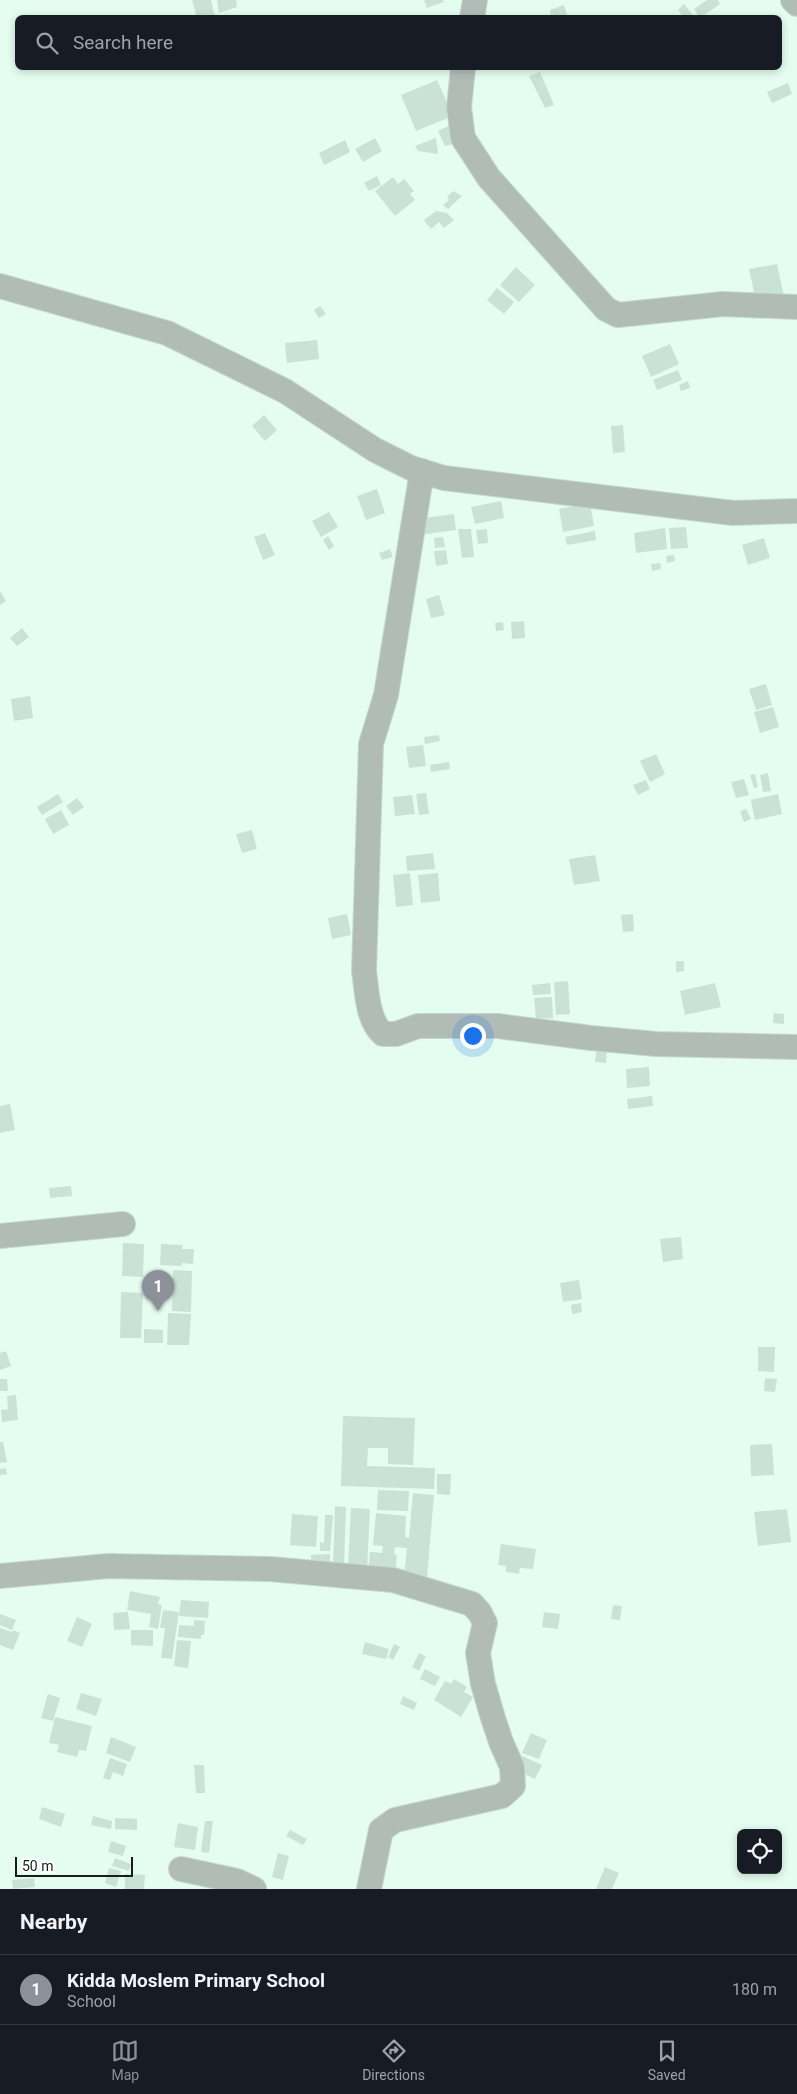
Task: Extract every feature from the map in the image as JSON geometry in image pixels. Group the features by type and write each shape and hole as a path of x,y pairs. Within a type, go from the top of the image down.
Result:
{"street":[{"path":"472,15 475,0"},
{"path":"792,0 797,4"},
{"path":"463,70 459,107 463,138 489,178 606,309 618,315 722,304 797,307"},
{"path":"0,286 167,333 284,391 375,450 422,471 444,478 733,513 797,511"},
{"path":"422,471 386,695 371,744 364,971 368,1001 376,1029 383,1034 396,1034 418,1026 498,1026 656,1044 797,1047"},
{"path":"0,1236 123,1224"},
{"path":"0,1576 108,1566 270,1569 394,1580 472,1604 480,1613 485,1623 478,1653 483,1684 501,1742 512,1767 512,1786 502,1796 395,1820 381,1830 377,1841 369,1889"},
{"path":"181,1868 237,1881 254,1889"}],"building":[{"path":"192,0 211,0 214,15 196,15"},
{"path":"217,0 236,0 237,7 219,13"},
{"path":"424,0 443,0 444,2 427,8"},
{"path":"707,0 718,0 720,4 704,15 698,15 694,9"},
{"path":"684,4 693,15 682,15 678,10"},
{"path":"564,5 567,15 551,15 550,10"},
{"path":"540,72 554,105 545,108 529,76"},
{"path":"437,80 453,116 416,131 401,95"},
{"path":"788,83 792,94 772,103 767,92"},
{"path":"455,123 461,142 445,146 438,131"},
{"path":"375,138 382,151 363,162 355,149"},
{"path":"436,138 438,154 418,151 415,146"},
{"path":"345,140 350,152 324,165 319,153"},
{"path":"377,176 381,185 369,191 364,183"},
{"path":"393,177 398,184 404,179 414,191 410,194 415,200 395,216 375,191"},
{"path":"453,191 462,196 448,209 443,205 449,200 447,197"},
{"path":"436,211 447,213 454,220 444,228 439,222 431,229 424,220"},
{"path":"777,264 784,297 756,302 749,269"},
{"path":"516,267 535,285 519,302 500,285"},
{"path":"497,288 514,302 504,314 487,300"},
{"path":"320,306 326,314 319,318 314,310"},
{"path":"317,340 319,359 287,363 285,343"},
{"path":"670,344 679,364 651,377 642,356"},
{"path":"678,370 682,380 657,390 653,380"},
{"path":"688,381 690,388 681,391 679,385"},
{"path":"264,415 277,430 265,441 252,426"},
{"path":"623,425 625,452 613,453 611,426"},
{"path":"377,489 385,513 366,520 357,496"},
{"path":"501,501 504,518 475,524 471,507"},
{"path":"590,503 594,526 563,532 559,509"},
{"path":"329,512 338,527 321,537 312,521"},
{"path":"454,514 456,530 419,535 417,519"},
{"path":"686,527 688,548 671,549 669,528"},
{"path":"665,528 667,549 636,553 634,533"},
{"path":"458,529 471,529 474,557 462,558"},
{"path":"487,529 488,543 478,544 476,530"},
{"path":"595,531 596,540 567,545 565,537"},
{"path":"265,533 275,555 263,560 254,537"},
{"path":"328,536 334,546 329,550 323,540"},
{"path":"443,537 445,547 435,548 434,538"},
{"path":"764,538 770,558 748,565 742,545"},
{"path":"390,549 393,557 382,560 379,553"},
{"path":"446,550 448,564 436,566 434,551"},
{"path":"674,555 675,561 667,563 666,556"},
{"path":"660,563 661,569 652,571 651,564"},
{"path":"0,591 6,601 0,605"},
{"path":"439,595 445,615 431,618 426,599"},
{"path":"524,621 525,638 512,639 511,622"},
{"path":"503,622 504,630 496,631 495,623"},
{"path":"22,628 29,637 17,646 10,638"},
{"path":"766,684 772,705 756,710 749,689"},
{"path":"30,696 33,718 14,721 11,699"},
{"path":"773,707 779,727 760,733 754,712"},
{"path":"439,735 440,741 425,744 424,737"},
{"path":"423,745 426,766 409,768 406,747"},
{"path":"656,754 665,774 650,782 640,761"},
{"path":"449,762 450,769 431,772 430,765"},
{"path":"768,773 771,791 763,792 760,775"},
{"path":"755,774 758,787 754,788 750,775"},
{"path":"744,779 749,795 736,798 731,782"},
{"path":"646,780 650,789 638,795 633,785"},
{"path":"426,793 429,814 419,815 416,794"},
{"path":"58,794 63,802 42,815 37,807"},
{"path":"778,794 782,814 755,820 751,800"},
{"path":"412,795 415,814 395,816 393,797"},
{"path":"77,798 84,807 73,815 66,806"},
{"path":"746,809 751,819 744,822 740,811"},
{"path":"61,810 69,825 53,834 45,819"},
{"path":"252,830 257,849 242,853 236,834"},
{"path":"433,853 435,869 407,871 406,856"},
{"path":"595,855 600,881 574,885 569,859"},
{"path":"410,873 413,905 396,907 393,875"},
{"path":"438,873 440,901 421,903 418,875"},
{"path":"347,914 351,935 332,939 328,918"},
{"path":"633,914 634,931 623,932 621,915"},
{"path":"676,961 684,961 684,971 676,972"},
{"path":"568,981 570,1014 556,1015 554,982"},
{"path":"550,983 551,994 533,995 532,985"},
{"path":"715,983 721,1007 685,1015 680,991"},
{"path":"552,997 553,1018 536,1019 534,998"},
{"path":"774,1013 784,1014 784,1024 773,1023"},
{"path":"597,1046 607,1047 606,1063 595,1062"},
{"path":"649,1067 650,1086 627,1088 626,1069"},
{"path":"652,1096 653,1106 628,1109 627,1099"},
{"path":"10,1104 15,1130 0,1133 0,1106"},
{"path":"71,1186 72,1196 50,1198 49,1188"},
{"path":"681,1237 683,1259 663,1262 660,1239"},
{"path":"123,1243 144,1244 143,1277 122,1276"},
{"path":"161,1244 183,1245 182,1249 194,1249 193,1264 182,1263 182,1266 160,1265"},
{"path":"173,1270 192,1271 191,1312 172,1311"},
{"path":"579,1280 582,1299 563,1302 560,1283"},
{"path":"121,1292 143,1293 141,1338 120,1338"},
{"path":"581,1303 582,1312 572,1314 571,1305"},
{"path":"168,1313 191,1314 189,1345 167,1345"},
{"path":"144,1329 163,1330 163,1343 144,1343"},
{"path":"758,1347 775,1347 774,1372 758,1371"},
{"path":"6,1351 11,1366 0,1370 0,1353"},
{"path":"765,1378 777,1379 775,1392 764,1391"},
{"path":"0,1379 7,1379 8,1391 0,1391"},
{"path":"16,1395 18,1420 2,1422 1,1410 8,1409 7,1396"},
{"path":"343,1416 415,1418 413,1465 388,1464 388,1448 368,1448 367,1466 435,1468 434,1489 341,1486"},
{"path":"0,1442 3,1442 7,1462 0,1463"},
{"path":"772,1444 774,1475 751,1476 750,1445"},
{"path":"6,1468 7,1474 0,1475 0,1469"},
{"path":"437,1474 451,1474 450,1495 437,1494"},
{"path":"378,1490 409,1491 408,1511 377,1510"},
{"path":"413,1493 434,1495 427,1578 404,1576 407,1548 395,1547 394,1554 397,1555 395,1576 368,1573 370,1552 382,1553 383,1546 373,1545 376,1513 406,1516 405,1537 409,1538"},
{"path":"335,1506 346,1507 344,1567 333,1567"},
{"path":"351,1508 370,1509 367,1569 348,1568"},
{"path":"787,1509 791,1542 758,1546 754,1512"},
{"path":"292,1514 318,1516 316,1547 290,1545"},
{"path":"325,1515 333,1515 330,1551 320,1551 320,1542 324,1543"},
{"path":"501,1544 536,1549 533,1569 520,1568 519,1574 506,1572 506,1566 498,1565"},
{"path":"330,1554 330,1565 312,1566 311,1555"},
{"path":"130,1591 160,1597 158,1604 162,1605 158,1629 149,1627 151,1614 127,1610"},
{"path":"181,1600 209,1602 208,1618 179,1616"},
{"path":"613,1605 622,1606 620,1620 611,1619"},
{"path":"163,1610 179,1612 172,1659 161,1658 165,1628 160,1628"},
{"path":"128,1612 130,1629 114,1630 113,1613"},
{"path":"544,1612 560,1614 558,1629 542,1627"},
{"path":"0,1614 16,1620 12,1630 0,1625"},
{"path":"77,1617 92,1624 82,1647 67,1641"},
{"path":"194,1620 205,1621 204,1635 201,1635 201,1639 178,1637 179,1625 194,1626"},
{"path":"0,1628 20,1633 13,1650 0,1645"},
{"path":"131,1630 153,1630 153,1646 131,1645"},
{"path":"177,1640 191,1641 188,1668 174,1666"},
{"path":"365,1642 389,1649 386,1659 362,1654"},
{"path":"394,1644 400,1647 393,1660 388,1657"},
{"path":"419,1653 426,1656 419,1671 412,1667"},
{"path":"425,1669 440,1677 435,1686 420,1679"},
{"path":"454,1679 467,1687 464,1692 473,1697 461,1717 434,1700 445,1681 451,1684"},
{"path":"81,1693 102,1699 96,1716 76,1709"},
{"path":"48,1694 60,1698 53,1721 41,1718"},
{"path":"403,1696 417,1703 414,1710 400,1704"},
{"path":"55,1717 92,1726 86,1751 79,1750 77,1757 57,1752 59,1745 49,1743"},
{"path":"531,1733 547,1740 539,1759 522,1753"},
{"path":"111,1737 136,1747 130,1762 106,1753"},
{"path":"522,1756 542,1765 535,1779 516,1770"},
{"path":"110,1758 127,1764 123,1776 113,1772 110,1780 103,1778"},
{"path":"194,1765 204,1765 205,1793 196,1793"},
{"path":"42,1807 65,1814 61,1827 39,1819"},
{"path":"93,1816 112,1821 111,1829 91,1825"},
{"path":"115,1818 137,1819 137,1830 115,1829"},
{"path":"205,1821 213,1821 209,1853 201,1852"},
{"path":"178,1823 198,1827 195,1850 174,1847"},
{"path":"290,1830 307,1839 303,1845 286,1836"},
{"path":"111,1841 126,1846 123,1856 108,1852"},
{"path":"278,1853 289,1856 283,1880 272,1877"},
{"path":"115,1858 131,1864 129,1871 112,1866"},
{"path":"605,1867 619,1873 612,1889 596,1889"},
{"path":"109,1868 121,1871 116,1887 105,1883"},
{"path":"125,1874 145,1875 144,1889 125,1889"},
{"path":"34,1878 35,1887 13,1889 12,1880"}],"place":[{"name":"Kidda Moslem Primary School","path":"158,1311"}]}
